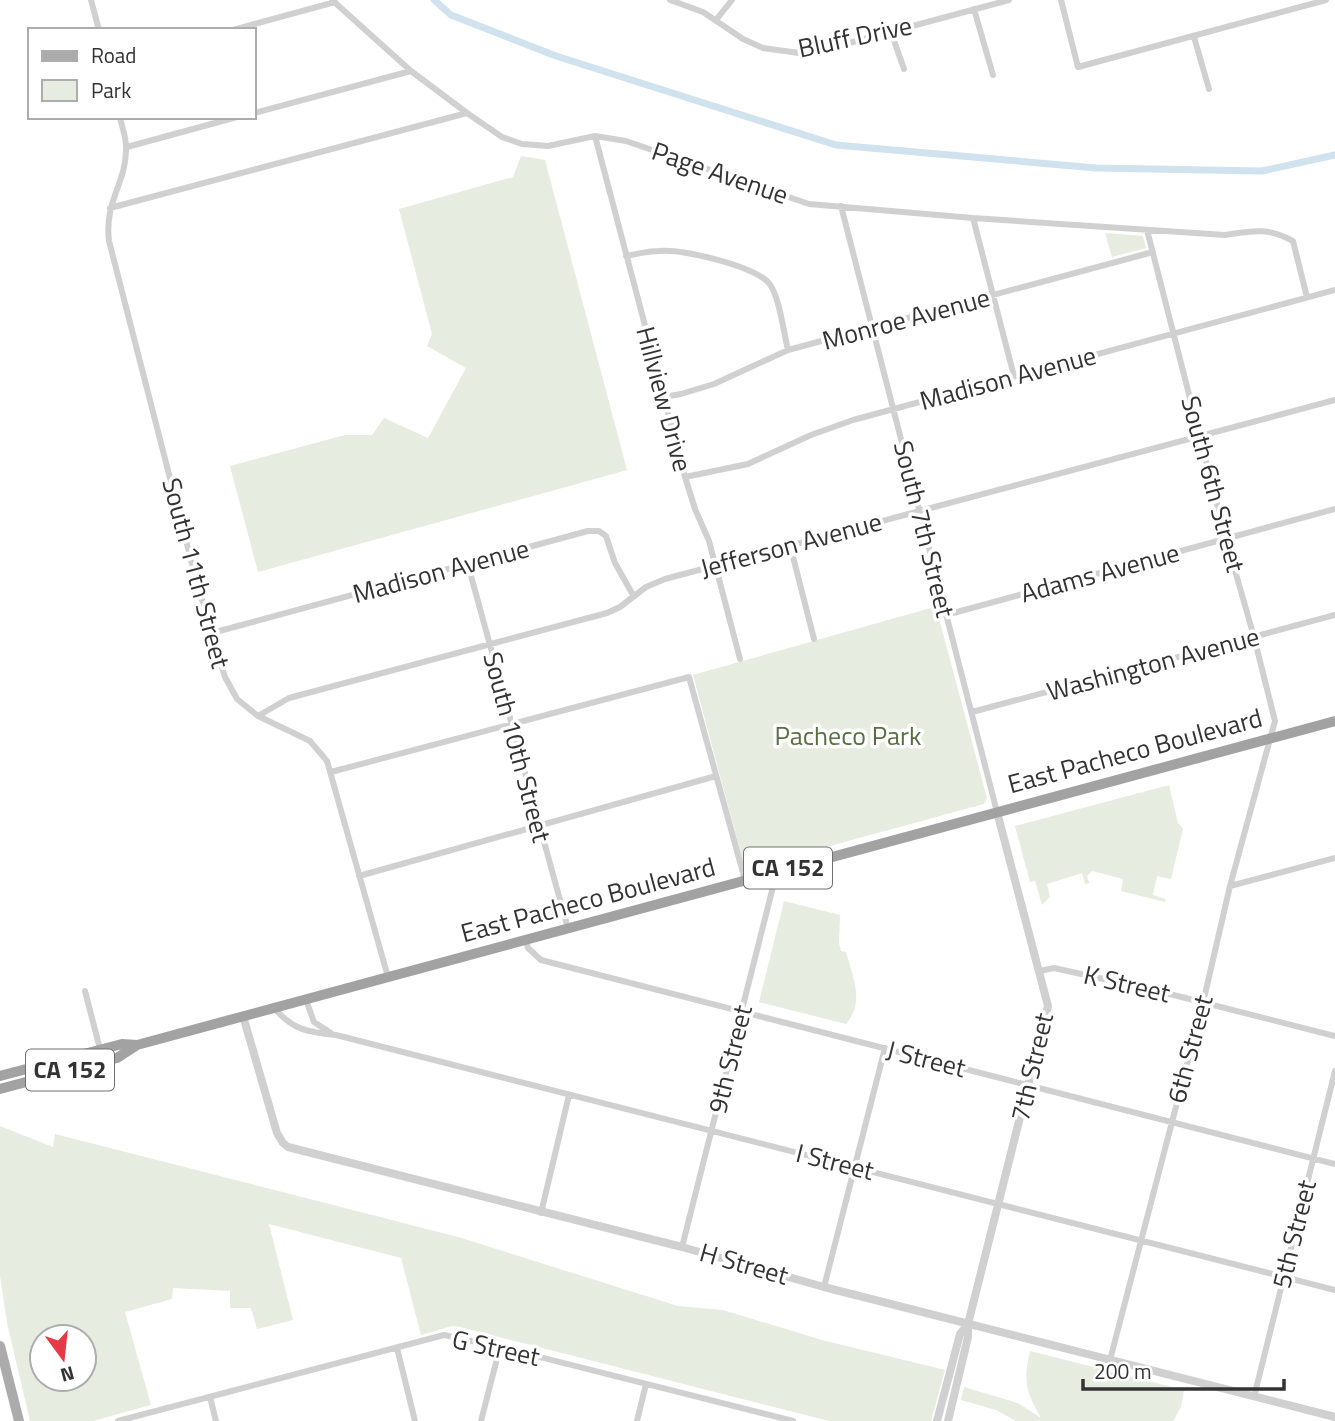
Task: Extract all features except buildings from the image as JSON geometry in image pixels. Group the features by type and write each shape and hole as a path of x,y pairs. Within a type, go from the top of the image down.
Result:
{"highway":[{"name":"East Pacheco Boulevard","path":"0,1076 121,1044 137,1045 1335,721"},
{"name":"East Pacheco Boulevard","path":"0,1089 123,1056 137,1045"},
{"path":"53,1074 64,1067 91,1059 100,1049"}],"main road":[{"path":"1,1351 19,1421"}],"street":[{"path":"91,0 98,28"},
{"name":"Bluff Drive","path":"670,0 716,20 749,43 787,52 812,52 1009,0"},
{"path":"716,20 732,0"},
{"path":"1061,0 1078,67 1326,0"},
{"path":"240,28 334,1"},
{"name":"Page Avenue","path":"334,1 411,71 502,137 522,144 548,146 595,136 626,141 809,204 1225,235 1259,230 1278,233 1293,242 1307,297"},
{"path":"974,9 993,75"},
{"path":"891,32 904,69"},
{"path":"1194,37 1209,89"},
{"path":"256,112 411,71"},
{"path":"110,208 467,113"},
{"name":"South 11th Street","path":"120,119 127,147 122,174 110,208 109,241 212,633 230,689 237,699 258,716 310,741 320,751 331,772 388,978"},
{"path":"127,147 230,119"},
{"name":"Hillview Drive","path":"595,136 685,477 716,565 740,659"},
{"name":"South 7th Street","path":"841,205 997,812"},
{"path":"973,218 1014,376"},
{"name":"South 6th Street","path":"1147,230 1226,539 1275,716 1271,738"},
{"path":"626,256 659,251 694,253 747,270 768,282 773,291 788,350"},
{"name":"Monroe Avenue","path":"664,397 714,384 788,350 1153,252"},
{"name":"Madison Avenue","path":"685,477 748,464 835,425 1335,290"},
{"name":"Jefferson Avenue","path":"258,716 289,698 607,613 620,607 633,595 665,579 1335,400"},
{"name":"Adams Avenue","path":"946,615 1335,509"},
{"name":"Madison Avenue","path":"212,633 588,531 599,531 606,536 615,563 633,595"},
{"path":"790,545 814,639"},
{"name":"South 10th Street","path":"468,565 568,929"},
{"name":"Washington Avenue","path":"972,712 1335,615"},
{"path":"331,772 689,677 745,880"},
{"name":"6th Street","path":"1110,1360 1203,1003 1230,886 1271,738"},
{"path":"359,876 716,776"},
{"name":"7th Street","path":"948,1421 968,1324 1048,1006 997,812"},
{"path":"1230,886 1335,858"},
{"name":"9th Street","path":"682,1247 777,871"},
{"name":"J Street","path":"526,941 528,948 541,960 1335,1164"},
{"name":"K Street","path":"1040,971 1054,968 1335,1036"},
{"path":"85,991 100,1049"},
{"name":"I Street","path":"306,1000 314,1022 336,1035"},
{"name":"I Street","path":"274,1008 291,1025 312,1033 336,1035 1335,1290"},
{"name":"H Street","path":"243,1016 277,1133 282,1143 288,1147 1335,1417"},
{"path":"824,1287 885,1048"},
{"name":"5th Street","path":"1254,1397 1335,1071"},
{"path":"541,1213 569,1095"},
{"name":"7th Street","path":"937,1421 960,1334 968,1324"},
{"name":"G Street","path":"118,1421 444,1335 790,1421"},
{"path":"481,1421 500,1347"},
{"path":"397,1348 415,1421"},
{"path":"637,1421 646,1384"},
{"path":"210,1397 216,1421"}],"green space":[{"path":"521,156 545,160 627,470 258,572 230,466 345,435 372,435 384,418 428,438 466,368 427,346 432,334 399,209 513,177"},
{"path":"1105,233 1143,236 1146,248 1112,257"},
{"name":"Pacheco Park","path":"938,606 987,798 984,804 745,869 693,675"},
{"path":"1169,785 1178,823 1183,829 1171,879 1157,876 1153,895 1166,899 1165,902 1121,891 1123,879 1092,871 1087,876 1089,883 1085,884 1082,873 1047,884 1050,897 1042,905 1035,881 1030,882 1015,826"},
{"path":"784,901 840,915 839,943 841,951 846,952 856,990 855,1007 846,1024 759,1002"},
{"path":"0,1126 53,1147 55,1134 458,1237 678,1306 723,1310 822,1340 945,1370 931,1421 829,1421 460,1327 452,1326 421,1335 401,1258 269,1224 293,1320 257,1329 251,1308 230,1308 230,1291 173,1288 172,1299 125,1312 151,1405 93,1421 30,1421 7,1323 0,1276"},
{"path":"1030,1351 1184,1390 1181,1407 1173,1421 1016,1421 996,1410 961,1400 964,1387 1018,1403 1041,1418 1027,1386"}],"waterway":[{"path":"434,0 451,15 556,56 836,145 1096,168 1262,171 1335,155"},
{"path":"519,42 524,44"}]}
